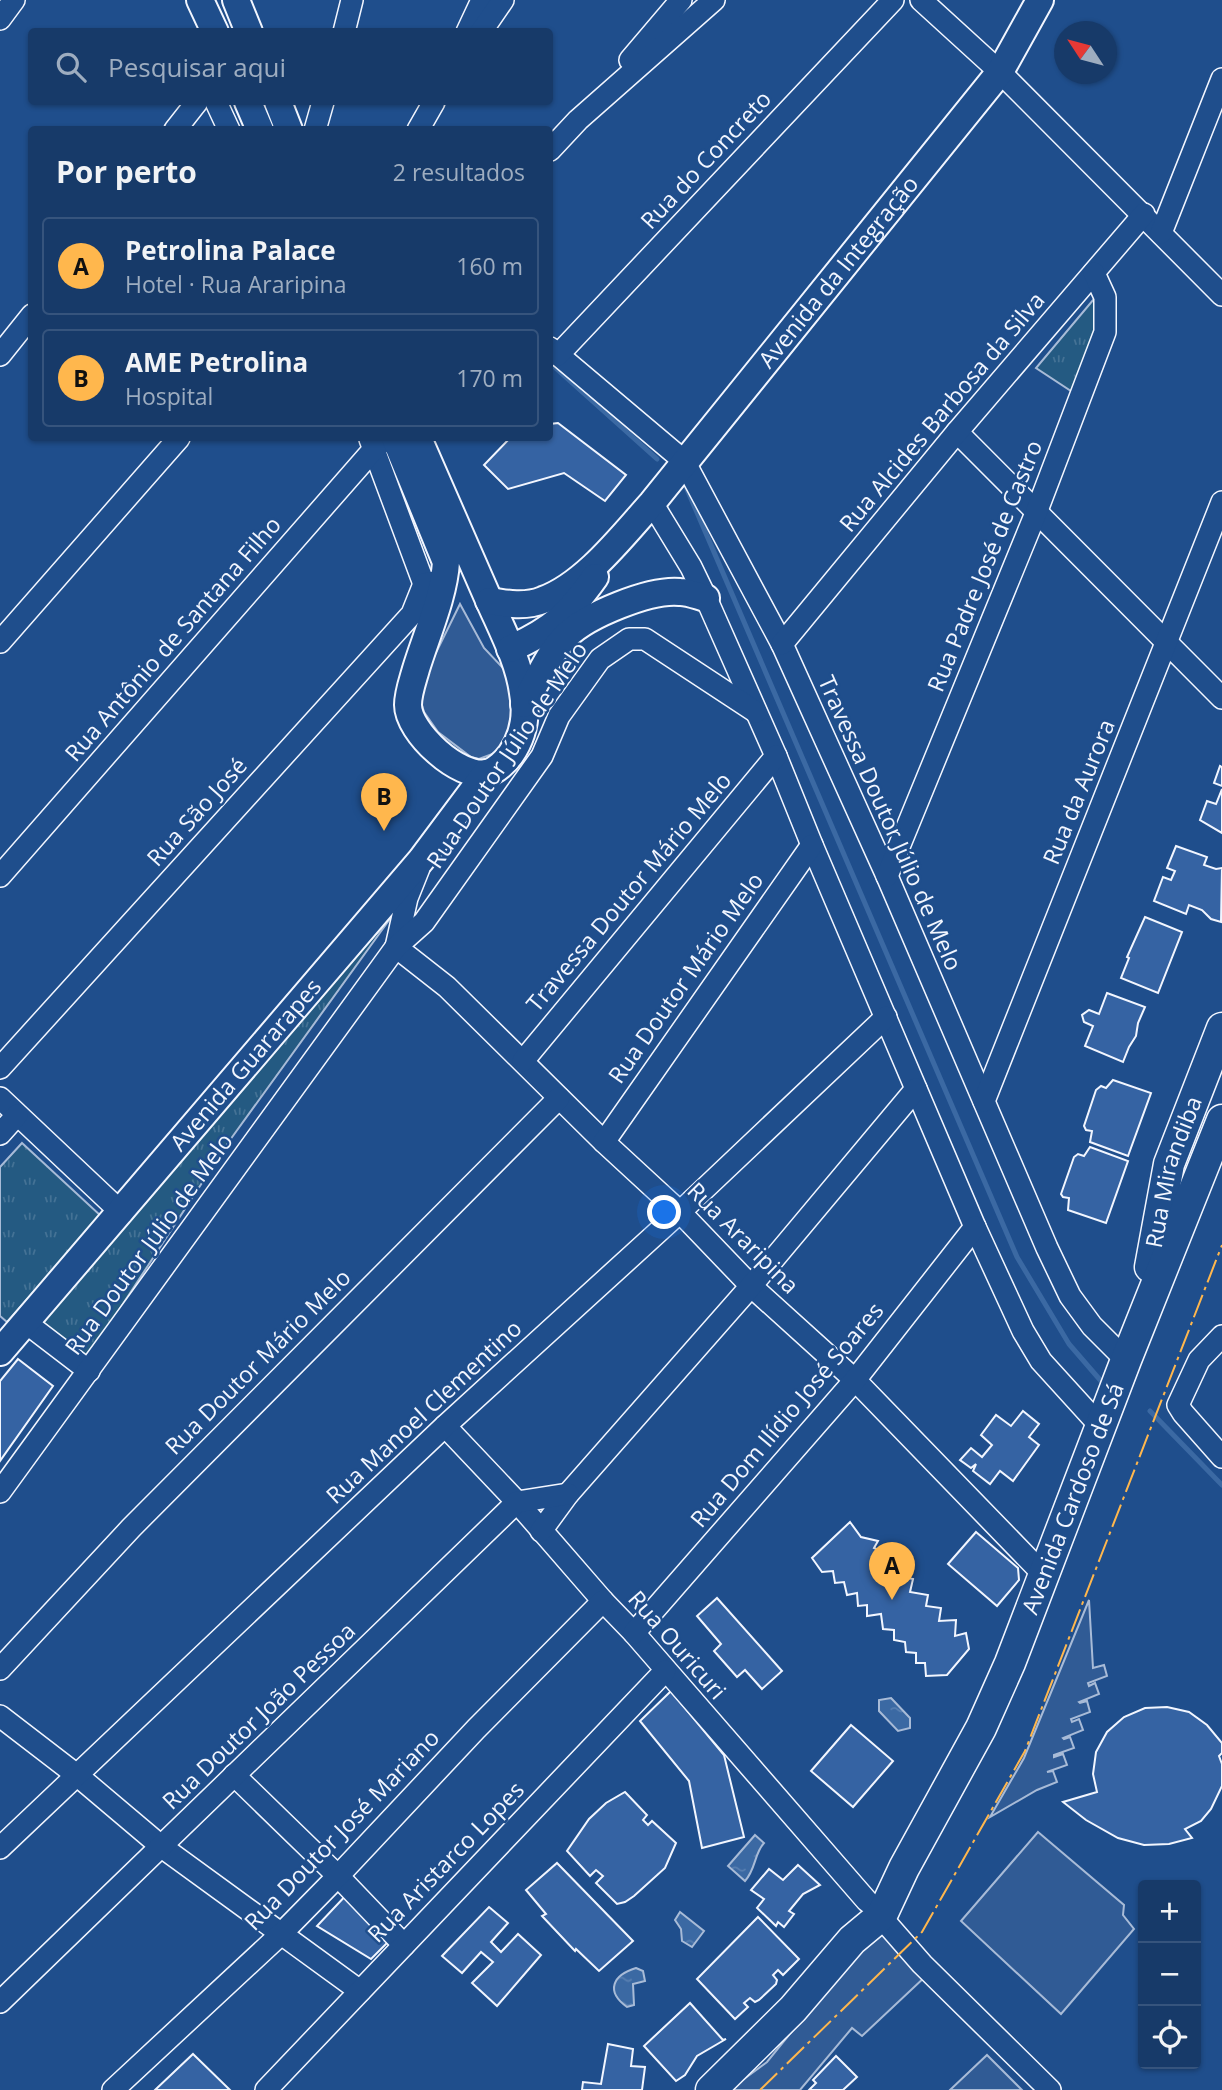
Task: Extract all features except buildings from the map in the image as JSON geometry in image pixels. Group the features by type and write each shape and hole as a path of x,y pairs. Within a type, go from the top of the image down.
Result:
{"highway":[{"name":"Rua Mirandiba","path":"1141,1322 1169,1164 1222,1028"},
{"name":"Avenida Cardoso de Sá","path":"711,2090 793,2009 852,1940 904,1868 982,1728 1045,1576 1126,1360 1222,1121"},
{"name":"Avenida Cardoso de Sá","path":"691,2090 785,2002 845,1935 874,1908"}],"main road":[{"path":"200,0 213,28"},
{"path":"236,0 247,28"},
{"name":"Avenida da Integração","path":"489,601 525,604 556,594 585,573 623,535 652,503 1000,72 1040,0"},
{"path":"249,105 258,126"},
{"path":"279,105 287,126"},
{"path":"382,441 446,562 434,582 424,644 408,707 418,732 432,747 451,762 472,772 486,773"},
{"path":"419,441 510,649 523,690 524,704"},
{"name":"Avenida da Integração","path":"510,649 544,632 559,621 584,591 623,535"},
{"path":"524,704 549,658 565,636 584,621 663,593 680,592 706,598"},
{"name":"Avenida Guararapes","path":"2,1346 122,1213 421,860 486,773 502,765 512,753 522,733 524,704"}],"street":[{"path":"0,19 14,0"},
{"path":"345,28 352,0"},
{"path":"345,28 358,0"},
{"path":"469,28 482,0"},
{"path":"484,28 503,0"},
{"path":"553,147 681,0"},
{"path":"578,120 714,0"},
{"name":"Rua do Concreto","path":"554,352 893,0"},
{"path":"921,0 1000,72 1222,295"},
{"path":"1161,233 1222,79"},
{"path":"178,126 195,105"},
{"path":"217,105 227,126"},
{"path":"316,126 322,105"},
{"path":"420,126 432,105"},
{"name":"Rua Alcides Barbosa da Silva","path":"782,644 957,432 1144,214"},
{"name":"Rua Padre José de Castro","path":"887,876 1036,513 1105,332 1105,297 1094,273"},
{"path":"0,355 28,320"},
{"name":"Travessa Doutor Júlio de Melo","path":"554,352 684,461 782,644 887,876 1070,1296 1093,1326 1126,1360"},
{"path":"957,432 1222,698"},
{"path":"0,642 176,441"},
{"name":"Rua Antônio de Santana Filho","path":"0,876 380,441"},
{"name":"Rua da Aurora","path":"984,1101 1222,502"},
{"path":"652,503 691,567 706,598 776,756 975,1227 1023,1331 1041,1360 1101,1427"},
{"name":"Rua São José","path":"0,1068 412,614 434,582"},
{"name":"Rua Doutor Júlio de Melo","path":"0,1492 396,947 424,922 542,756 559,716 600,659 629,639 645,639 756,712"},
{"name":"Travessa Doutor Mário Melo","path":"523,1061 776,756"},
{"name":"Rua Doutor Mário Melo","path":"604,1142 812,845"},
{"path":"396,947 407,898 421,860"},
{"name":"Rua Araripina","path":"396,947 447,987 604,1142 680,1212 751,1286 855,1380 1045,1576"},
{"name":"Rua Manoel Clementino","path":"0,1848 445,1426 680,1212 886,1017"},
{"path":"541,1531 568,1494 751,1286 916,1089"},
{"path":"0,1098 122,1213"},
{"name":"Rua Doutor Mário Melo","path":"0,1669 131,1528 559,1098"},
{"path":"0,1134 17,1115"},
{"name":"Rua Dom Ilídio José Soares","path":"634,1633 855,1380 975,1227"},
{"path":"25,1322 89,1371"},
{"path":"1222,1336 1199,1360 1178,1405 1222,1457"},
{"name":"Rua Ouricuri","path":"445,1426 634,1633 922,1964 1049,2090"},
{"path":"517,1502 568,1494"},
{"name":"Rua Doutor João Pessoa","path":"0,2002 517,1502"},
{"name":"Rua Doutor José Mariano","path":"113,2090 281,1934 603,1601"},
{"name":"Rua Aristarco Lopes","path":"266,2090 665,1671"},
{"path":"0,1716 163,1847 360,1991"},
{"path":"234,1775 338,1876 404,1945"}],"green space":[{"path":"1104,287 1113,291 1074,393 1036,368"},
{"path":"395,912 230,1140 87,1359 38,1321"},
{"path":"22,1143 101,1216 7,1322 0,1316 0,1167"}],"shaded area":[{"path":"460,604 484,648 503,668 511,682 512,715 506,739 495,753 479,759 471,757 438,732 424,712 421,702 423,679"},
{"path":"1089,1600 1093,1668 1104,1665 1107,1676 1088,1683 1089,1686 1095,1683 1099,1694 1079,1702 1087,1701 1090,1712 1071,1719 1072,1722 1079,1719 1083,1730 1063,1738 1070,1737 1074,1748 1054,1755 1063,1754 1067,1765 1047,1772 1053,1771 1057,1782 1037,1790 990,1817 1024,1758"},
{"path":"1038,1832 1124,1905 1123,1915 1134,1929 1061,2014 961,1921"},
{"path":"877,1927 927,1975 862,2036 852,2028 800,2090 729,2090 767,2062"},
{"path":"987,2055 1022,2090 950,2090"}],"water":[{"path":"891,1698 910,1718 910,1728 898,1731 879,1711 879,1700"},
{"path":"755,1835 764,1843 745,1881 728,1866"},
{"path":"680,1912 704,1931 692,1947 682,1941 681,1929 675,1920"},
{"path":"636,1968 643,1971 645,1981 633,1984 634,2005 627,2007 616,1995 615,1984 622,1975"}],"waterway":[{"path":"553,366 657,459"},
{"path":"686,487 1017,1257 1069,1344 1101,1381"},
{"path":"1150,1411 1222,1485"}],"power":[{"path":"760,2090 922,1932 1025,1751 1222,1245"}],"place":[{"name":"AME Petrolina","path":"384,831"},
{"name":"Petrolina Palace","path":"892,1600"}]}
